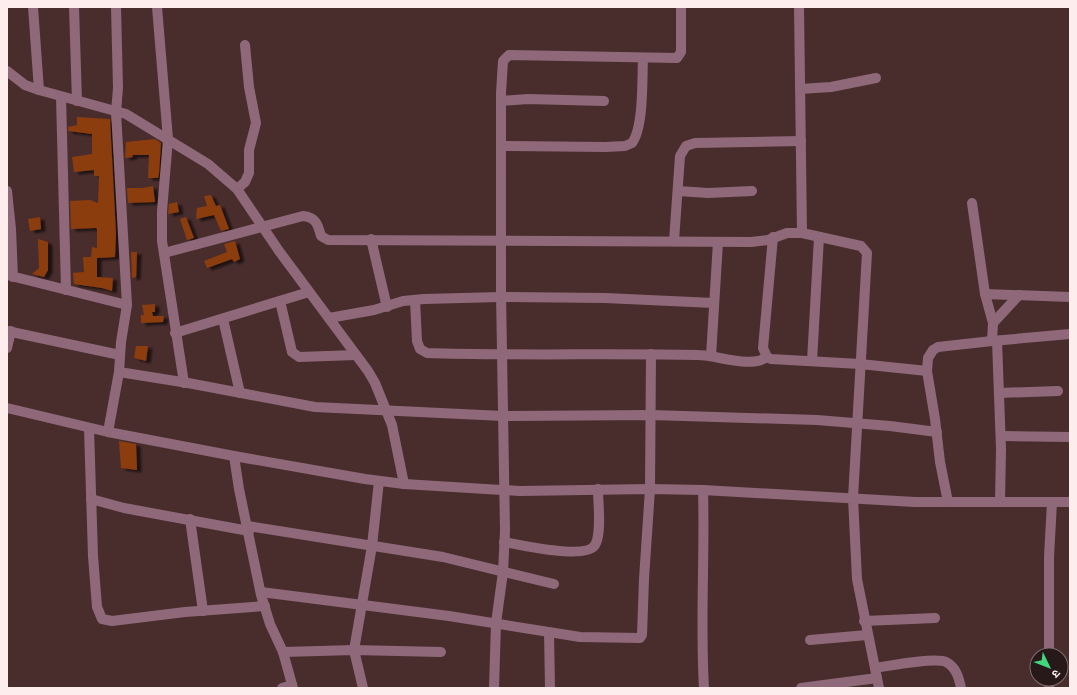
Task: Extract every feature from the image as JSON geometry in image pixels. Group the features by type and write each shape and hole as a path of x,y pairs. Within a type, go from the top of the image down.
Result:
{"street":[{"path":"33,7 39,90"},
{"path":"74,7 77,101"},
{"path":"108,432 120,372 120,355 127,305 116,112 118,88 116,7"},
{"path":"157,7 168,139 162,211 164,253 175,333 184,383"},
{"path":"494,688 496,623 504,572 505,490 501,297 501,101 502,68 504,59 510,55 674,58 680,55 681,7"},
{"path":"799,7 802,232"},
{"path":"237,189 245,182 249,173 249,150 256,123 249,87 245,45"},
{"path":"502,146 605,147 625,146 632,143 636,135 641,107 643,58"},
{"path":"7,72 26,85 39,90 126,114 208,164 237,189 375,383 392,425 404,484"},
{"path":"800,89 831,87 876,78"},
{"path":"61,97 66,290"},
{"path":"501,101 528,99 604,101"},
{"path":"674,241 680,156 682,150 689,144 801,141"},
{"path":"7,191 11,229 10,276 127,305"},
{"path":"678,191 708,193 752,191"},
{"path":"972,203 985,294 993,323 1001,436 1000,502"},
{"path":"164,253 263,226 309,217 316,222 321,236 324,239 761,242 787,233 802,232 861,246 867,253 853,498 857,579 864,621 877,678"},
{"path":"767,357 763,348 773,237"},
{"path":"812,361 819,237"},
{"path":"371,239 387,307"},
{"path":"711,356 718,242"},
{"path":"175,333 309,292"},
{"path":"985,294 1070,297"},
{"path":"993,323 1019,295"},
{"path":"329,318 387,307 403,301 415,300 501,297 605,298 714,303"},
{"path":"415,300 417,341 422,351 427,353 502,356 651,354 711,356 752,362 767,357 771,359 860,364 927,371"},
{"path":"280,301 292,352 295,355 299,357 356,355"},
{"path":"223,319 240,393"},
{"path":"7,348 9,331 120,355"},
{"path":"948,502 940,462 937,432 927,371 928,358 933,350 938,347 1070,334"},
{"path":"261,592 496,623 580,637 642,637 650,488 651,354"},
{"path":"120,372 315,407 503,416 651,415 857,423 937,432"},
{"path":"999,393 1058,391"},
{"path":"7,408 108,432 234,456 404,484 505,490 650,488 948,502 1070,502"},
{"path":"89,428 97,607 102,619 112,621 265,606"},
{"path":"1001,436 1070,437"},
{"path":"234,456 261,592 270,624 283,652 293,687 282,688"},
{"path":"363,688 354,650 372,546 379,481"},
{"path":"504,542 575,552 590,549 596,543 598,528 598,489"},
{"path":"703,490 704,551 702,646 704,688"},
{"path":"91,499 124,508 190,519 443,557 554,584"},
{"path":"1049,647 1049,557 1052,502"},
{"path":"190,519 203,611"},
{"path":"864,621 935,618"},
{"path":"549,632 550,688"},
{"path":"810,640 867,635"},
{"path":"283,652 354,650 441,652"},
{"path":"801,688 877,678 927,661 944,661 953,668 958,676 961,688"}],"building":[{"path":"77,117 110,119 116,234 115,257 97,258 97,277 113,278 112,291 74,284 73,273 84,272 83,257 91,257 92,247 97,248 97,229 71,229 70,201 90,200 98,203 99,176 94,176 94,170 74,172 72,157 92,154 92,134 68,131 68,127 77,125"},
{"path":"155,139 161,143 159,174 158,178 148,178 149,155 132,155 133,157 125,158 126,142"},
{"path":"153,186 155,202 128,203 127,188"},
{"path":"211,195 216,206 220,205 229,229 221,231 214,215 196,219 197,208 207,206 204,196"},
{"path":"177,202 179,212 168,214 169,204"},
{"path":"40,217 41,229 30,231 28,219"},
{"path":"186,217 194,238 187,240 180,219"},
{"path":"38,239 48,242 48,270 44,277 32,274 39,268"},
{"path":"235,241 240,259 234,262 232,259 207,268 204,261 227,252 224,244"},
{"path":"131,252 137,252 136,277 132,278"},
{"path":"155,304 155,312 152,312 153,316 164,316 163,322 141,323 141,315 144,315 142,305"},
{"path":"136,346 148,346 146,361 134,358"},
{"path":"119,441 136,444 137,470 121,468"}]}
